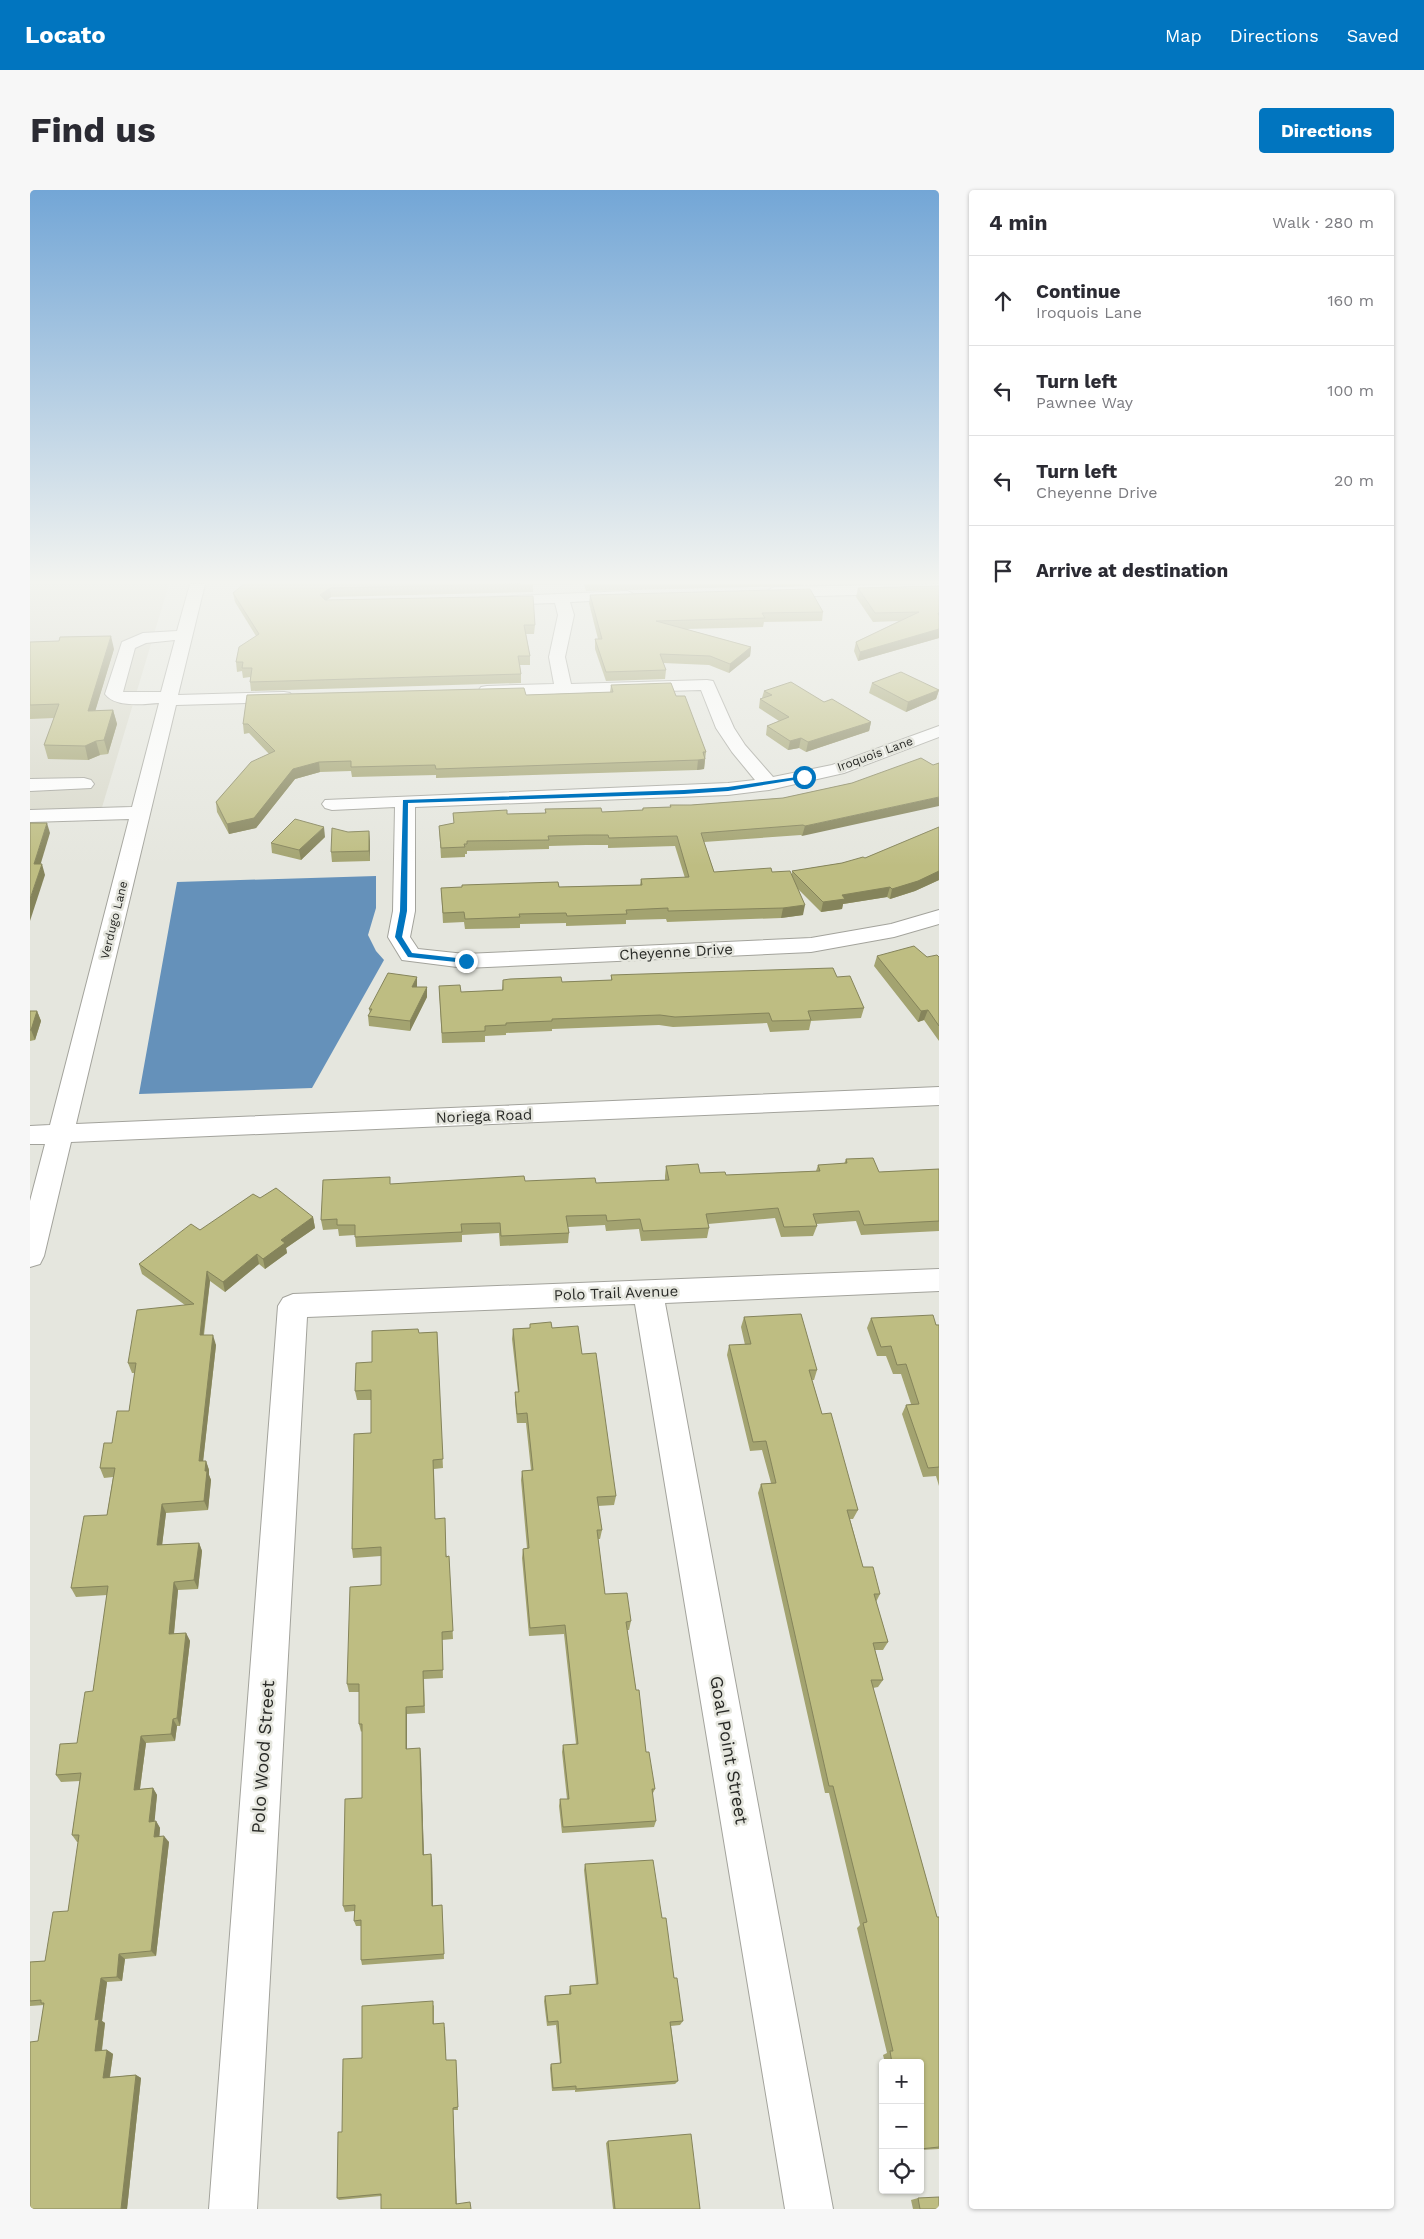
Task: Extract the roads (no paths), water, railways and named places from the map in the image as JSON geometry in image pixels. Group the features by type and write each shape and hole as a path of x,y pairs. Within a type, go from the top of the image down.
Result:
{"street":[{"path":"119,678 114,694 117,697 126,698 169,699 297,696"},
{"name":"Verdugo Lane","path":"30,1256 174,678"},
{"path":"562,678 564,689"},
{"path":"475,691 707,685 725,728 738,748 770,784"},
{"name":"Iroquois Lane","path":"332,804 684,792 770,784 836,769 939,731"},
{"path":"918,739 939,750"},
{"path":"30,785 84,784"},
{"name":"Cheyenne Drive","path":"405,801 404,911 399,937 410,955 466,961 775,947 854,939 937,921"},
{"path":"30,816 140,813"},
{"name":"Noriega Road","path":"30,1135 939,1096"},
{"name":"Polo Trail Avenue","path":"293,1306 939,1280"},
{"name":"Goal Point Street","path":"648,1291 809,2209"},
{"name":"Polo Wood Street","path":"233,2209 293,1306"}],"water":[{"path":"376,876 376,908 368,935 376,951 384,960 312,1088 139,1094 177,882"}]}
